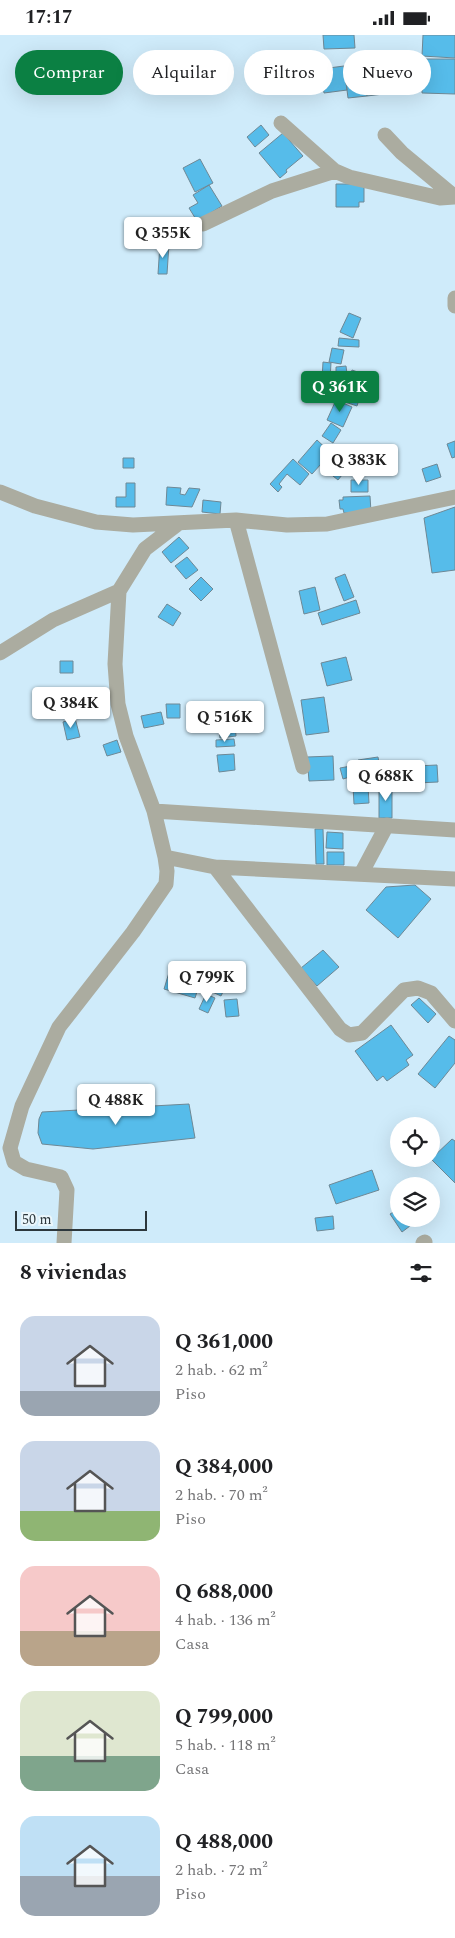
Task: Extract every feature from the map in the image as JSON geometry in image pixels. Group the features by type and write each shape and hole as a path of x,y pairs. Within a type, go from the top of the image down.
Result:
{"street":[{"path":"281,123 335,171 349,177 440,198 454,197"},
{"path":"385,135 402,153 454,197"},
{"path":"204,224 272,191 335,171"},
{"path":"455,298 455,306"},
{"path":"0,492 35,506 96,521 133,525 236,520 287,525 327,524 455,497"},
{"path":"236,520 303,767"},
{"path":"64,1243 68,1190 61,1177 26,1169 14,1162 10,1148 22,1106 59,1027 133,932 166,885 168,871 166,857 154,811 126,736 118,704 116,664 119,591 146,549 179,523"},
{"path":"0,653 53,620 119,591"},
{"path":"154,811 455,830"},
{"path":"361,874 387,825"},
{"path":"166,857 215,867 455,879"},
{"path":"215,867 340,1029 349,1035 362,1033 404,990 418,988 431,993 455,1021"}],"building":[{"path":"323,35 354,35 355,48 324,49"},
{"path":"423,35 455,35 455,58 431,57 431,50 422,50"},
{"path":"431,59 455,59 455,94 431,93"},
{"path":"343,66 343,91 333,92 333,67"},
{"path":"348,95 367,95 367,96 348,98"},
{"path":"261,125 269,135 255,147 247,137"},
{"path":"283,133 303,156 286,170 287,172 280,178 259,153"},
{"path":"200,159 213,183 195,192 183,168"},
{"path":"336,184 364,184 364,202 359,202 359,207 336,207"},
{"path":"209,185 222,206 197,221 189,208 198,203 193,195"},
{"path":"160,244 169,244 167,274 158,274"},
{"path":"349,313 361,318 353,338 340,332"},
{"path":"339,338 359,340 359,347 338,346"},
{"path":"332,348 344,350 341,364 329,362"},
{"path":"323,362 331,363 330,380 322,379"},
{"path":"346,366 347,374 336,375 336,367"},
{"path":"352,370 366,375 362,389 347,385"},
{"path":"347,385 362,390 357,406 342,401"},
{"path":"336,400 352,407 343,427 327,420"},
{"path":"331,423 341,430 333,443 322,436"},
{"path":"317,440 331,453 312,474 298,462"},
{"path":"455,441 455,457 452,458 447,444"},
{"path":"344,452 349,456 345,461 350,465 338,480 328,472"},
{"path":"377,452 377,465 357,466 357,453"},
{"path":"123,458 134,458 134,468 123,468"},
{"path":"293,459 309,474 300,485 287,474 279,484 282,487 278,492 270,484"},
{"path":"437,464 441,477 426,482 422,469"},
{"path":"351,480 368,480 368,492 351,492"},
{"path":"126,483 135,483 135,507 116,507 116,497 126,497"},
{"path":"167,487 181,488 180,494 185,495 189,488 200,489 192,507 166,505"},
{"path":"370,496 371,512 344,513 343,509 340,509 339,500 343,500 343,497"},
{"path":"203,500 221,502 220,514 202,512"},
{"path":"455,507 455,570 432,573 424,518"},
{"path":"179,537 189,548 171,563 162,552"},
{"path":"187,557 198,570 186,579 175,566"},
{"path":"345,574 354,597 344,601 335,578"},
{"path":"201,577 213,589 201,601 189,589"},
{"path":"315,587 320,610 304,614 299,591"},
{"path":"356,600 360,613 322,625 318,613"},
{"path":"167,604 181,613 173,626 158,617"},
{"path":"346,657 352,680 327,686 321,663"},
{"path":"60,661 73,661 73,673 60,673"},
{"path":"324,697 329,732 306,735 301,700"},
{"path":"166,704 180,704 180,718 167,718"},
{"path":"234,711 236,736 220,738 217,712"},
{"path":"161,712 164,724 144,728 141,716"},
{"path":"75,718 80,737 67,740 63,722"},
{"path":"234,739 235,746 216,747 216,740"},
{"path":"117,740 121,752 107,756 103,745"},
{"path":"234,754 235,770 219,772 217,755"},
{"path":"333,756 334,780 309,781 307,757"},
{"path":"378,757 382,779 362,783 358,760"},
{"path":"437,765 438,782 417,783 416,766"},
{"path":"351,766 353,776 343,779 340,768"},
{"path":"384,782 392,782 392,818 379,818 379,792 384,792"},
{"path":"353,786 368,786 369,803 354,804"},
{"path":"315,829 323,829 324,864 316,864"},
{"path":"327,832 343,833 343,849 326,848"},
{"path":"327,852 344,852 344,865 327,865"},
{"path":"415,885 431,899 398,938 366,910 386,887"},
{"path":"323,950 339,967 317,986 301,968"},
{"path":"171,966 202,976 195,998 164,989"},
{"path":"212,977 227,983 221,996 206,989"},
{"path":"206,994 215,998 208,1013 199,1009"},
{"path":"419,998 436,1014 428,1023 411,1005"},
{"path":"237,999 239,1016 226,1017 224,1000"},
{"path":"391,1025 413,1055 406,1060 409,1065 387,1081 383,1076 377,1081 355,1051"},
{"path":"449,1036 455,1040 455,1063 435,1088 418,1074"},
{"path":"189,1104 195,1138 93,1149 42,1144 38,1133 39,1119 42,1112"},
{"path":"452,1139 455,1141 455,1183 439,1167 440,1150"},
{"path":"372,1170 379,1190 336,1204 329,1185"},
{"path":"333,1216 334,1229 317,1231 315,1218"},
{"path":"399,1227 409,1227 402,1232"}]}
